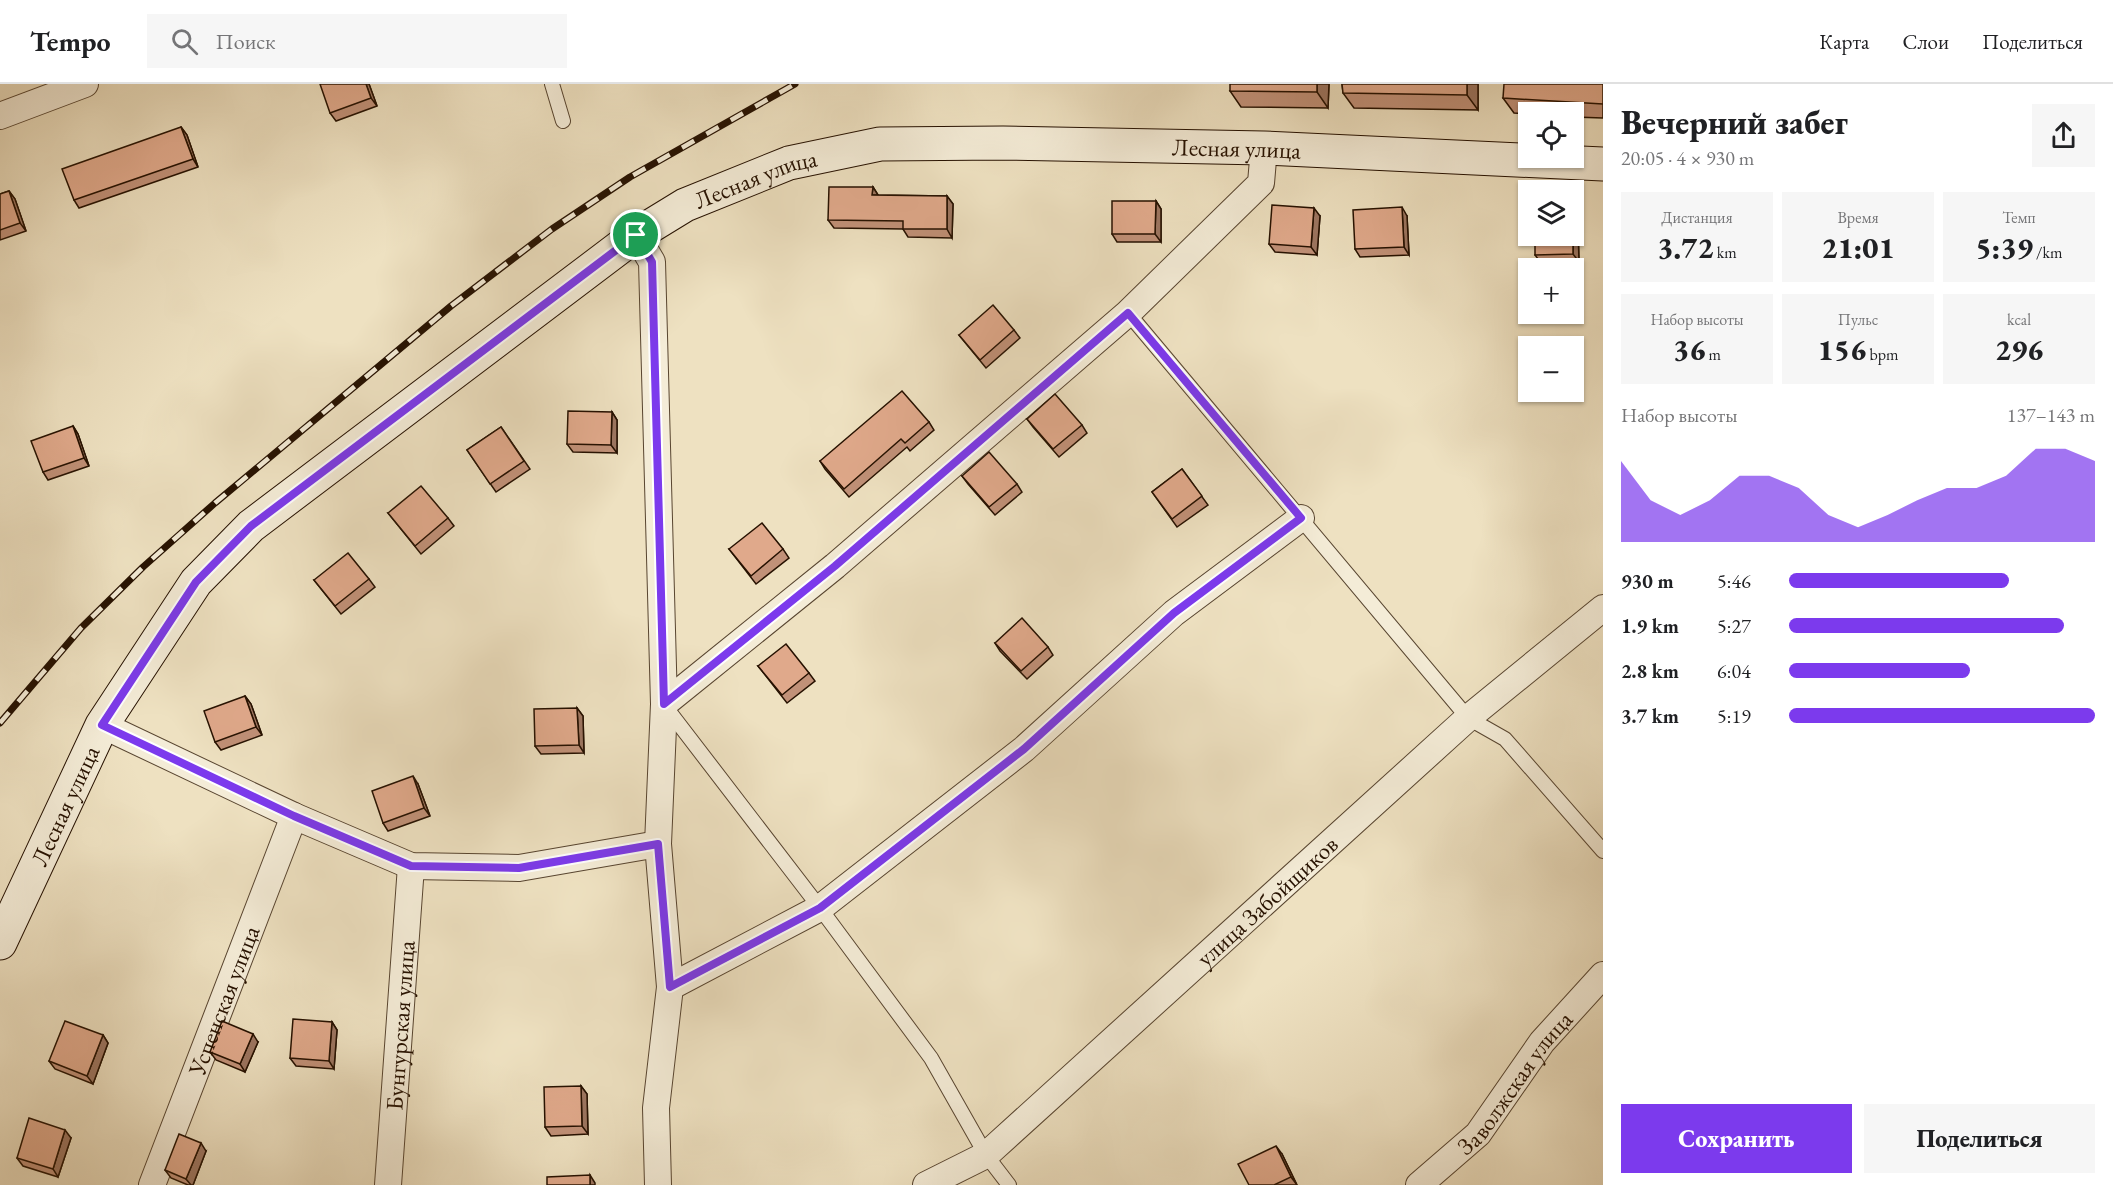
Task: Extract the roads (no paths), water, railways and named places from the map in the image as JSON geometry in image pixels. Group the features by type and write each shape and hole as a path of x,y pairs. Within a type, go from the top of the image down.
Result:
{"main road":[{"name":"Лесная улица","path":"0,943 102,725 196,582 251,526 636,235 685,205 789,164 880,144 1002,143 1264,148 1603,164"}],"street":[{"path":"0,116 85,84"},
{"path":"664,704 835,566 1128,313 1261,183 1264,148"},
{"path":"636,235 652,262 664,704 658,844 670,987 656,1108 658,1185"},
{"path":"670,987 820,908 1024,749 1174,613 1301,518"},
{"name":"улица Забойщиков","path":"926,1185 986,1155 1468,718 1603,608"},
{"path":"102,725 294,816 411,866 519,868 658,844"},
{"name":"Успенская улица","path":"152,1185 294,816"},
{"name":"Бунгурская улица","path":"388,1185 411,866"},
{"name":"Заволжская улица","path":"1419,1185 1478,1134 1542,1042 1603,975"}],"lane":[{"path":"552,84 563,121"},
{"path":"1128,313 1468,718 1505,739 1603,851"},
{"path":"664,704 931,1058 986,1155 1009,1185"}],"railway":[{"path":"0,723 81,628 143,567 215,503 451,306 552,229 630,177 795,84"}]}
